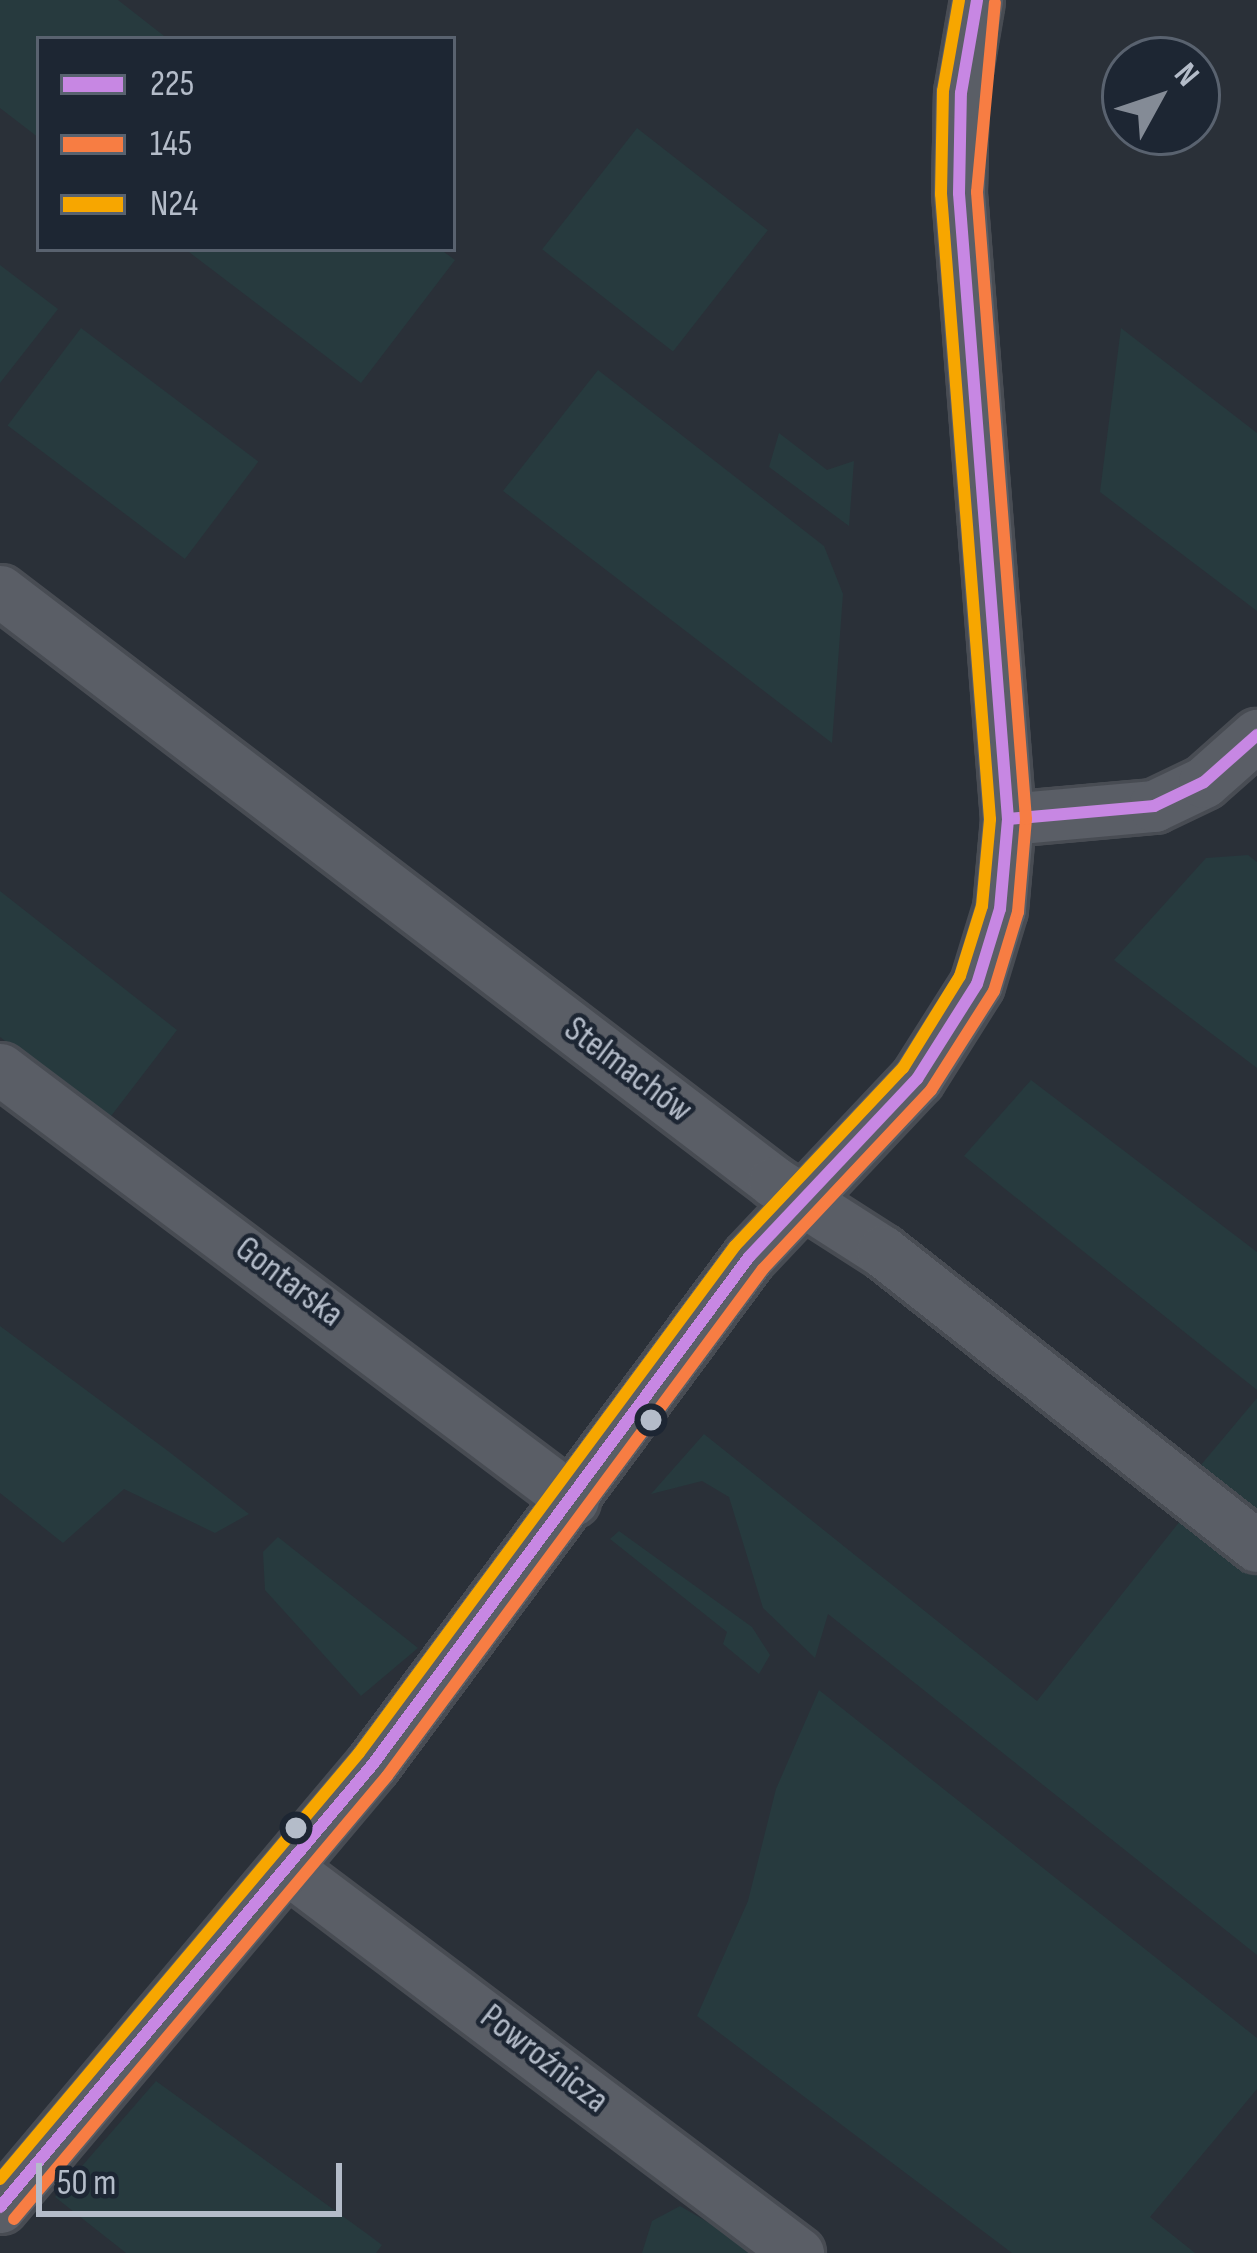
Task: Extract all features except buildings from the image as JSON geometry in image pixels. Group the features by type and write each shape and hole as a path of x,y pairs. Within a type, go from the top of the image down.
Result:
{"street":[{"path":"10,2176 287,1868 573,1500 798,1199 917,1079 966,1008 1000,909 1008,819 958,193 961,93 977,0"},
{"name":"Stelmachów","path":"0,591 798,1199 882,1251 1257,1546"},
{"path":"1008,819 1154,806 1204,782 1257,736"},
{"name":"Gontarska","path":"0,1070 573,1500"},
{"name":"Powroźnicza","path":"287,1868 798,2253"}],"green space":[{"path":"0,0 118,0 164,36 36,36 36,136 0,108"},
{"path":"637,128 768,230 673,352 542,249"},
{"path":"189,252 444,252 455,260 361,383"},
{"path":"0,265 58,309 0,383"},
{"path":"81,328 258,462 185,559 8,425"},
{"path":"1121,328 1257,433 1257,611 1100,492"},
{"path":"598,370 824,546 843,594 832,743 503,491"},
{"path":"779,433 827,470 854,461 849,526 769,467"},
{"path":"1248,855 1257,862 1257,1068 1114,960 1206,858"},
{"path":"0,891 177,1030 108,1120 0,1037"},
{"path":"1031,1080 1257,1252 1257,1390 964,1156"},
{"path":"0,1326 249,1514 215,1533 124,1489 63,1543 0,1493"},
{"path":"1257,1398 1257,1529 1190,1478"},
{"path":"704,1434 1037,1701 1188,1511 1257,1567 1257,1955 828,1614 815,1658 763,1608 729,1497 702,1481 651,1494"},
{"path":"619,1531 752,1627 770,1655 759,1674 723,1644 727,1632 610,1539"},
{"path":"278,1537 418,1648 361,1696 265,1590 263,1552"},
{"path":"819,1690 1257,2038 1257,2089 1150,2217 1195,2253 1012,2253 697,2016 748,1901 776,1789"},
{"path":"156,2081 382,2245 376,2253 126,2253 55,2197"},
{"path":"680,2206 761,2253 642,2253 652,2221"}],"transit line":[{"name":"N24","path":"0,2179 359,1753 735,1246 903,1068 960,976 982,906 990,819 941,194 943,91 959,0"},
{"name":"225","path":"0,2207 373,1764 749,1257 917,1079 977,984 1000,909 1008,819 959,193 961,93 977,0"},
{"name":"145","path":"14,2219 387,1776 763,1269 931,1090 994,991 1018,912 1026,819 977,192 995,3"},
{"name":"225","path":"1008,819 1154,806 1204,782 1257,735"}]}
